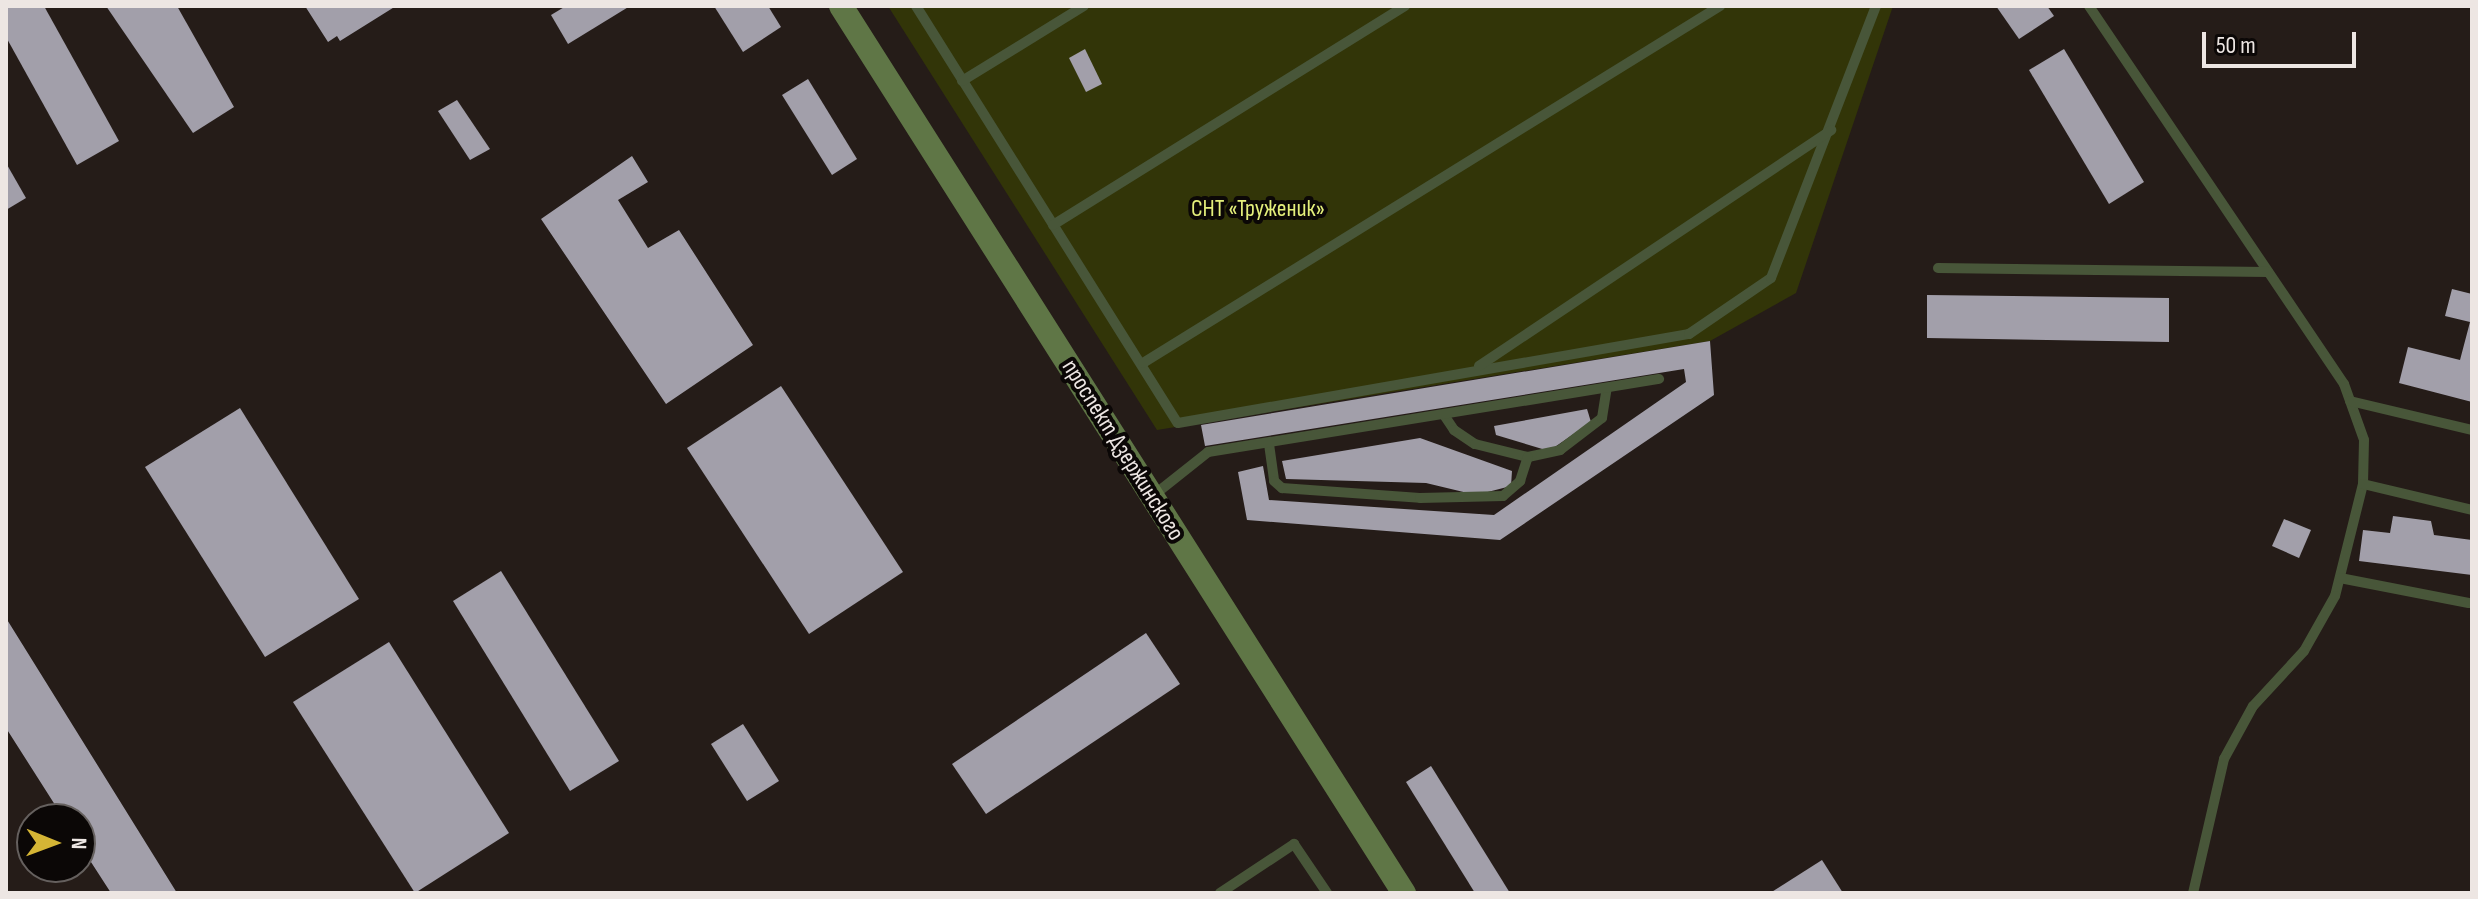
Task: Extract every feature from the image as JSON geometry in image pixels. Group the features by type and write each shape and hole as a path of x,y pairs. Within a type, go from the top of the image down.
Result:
{"main road":[{"name":"проспект Дзержинского","path":"841,6 1404,893"}],"lane":[{"path":"916,6 1178,423 1474,369 1689,334 1771,278 1832,129 1876,6"},
{"path":"962,81 1084,6"},
{"path":"1053,225 1405,6"},
{"path":"1143,363 1720,6"},
{"path":"2089,6 2268,272 2350,401 2364,440 2363,484 2340,578 2304,651 2253,706 2224,759 2193,893"},
{"path":"1474,369 1832,129"},
{"path":"1938,268 2268,272"},
{"path":"1152,496 1208,452 1659,379"},
{"path":"1444,415 1454,430 1475,444 1528,457 1560,450 1602,418 1607,388"},
{"path":"2350,401 2472,430"},
{"path":"1269,444 1274,481 1282,488 1420,498 1503,496 1520,481 1528,457"},
{"path":"2363,484 2472,510"},
{"path":"2340,578 2469,603"},
{"path":"1220,893 1294,844 1327,893"}],"green space":[{"name":"СНТ «Труженик»","path":"888,6 1893,6 1796,293 1710,341 1157,430"}],"building":[{"path":"6,6 44,6 119,141 77,165 6,37"},
{"path":"106,6 177,6 234,107 193,133"},
{"path":"305,6 396,6 340,41 337,36 328,42"},
{"path":"566,6 630,6 568,44 551,15"},
{"path":"714,6 768,6 781,27 743,52"},
{"path":"1996,6 2047,6 2054,16 2019,39"},
{"path":"1085,49 1102,84 1086,92 1069,58"},
{"path":"2064,49 2144,182 2109,204 2029,70"},
{"path":"808,79 857,159 832,175 782,95"},
{"path":"457,100 490,149 470,160 438,111"},
{"path":"632,156 648,182 618,200 648,248 679,230 753,345 666,404 541,219"},
{"path":"6,163 26,198 6,210"},
{"path":"2452,289 2472,294 2472,402 2399,383 2408,347 2460,360 2470,322 2445,316"},
{"path":"1927,295 2169,298 2169,342 1927,338"},
{"path":"1710,341 1714,395 1500,540 1247,520 1238,472 1263,466 1269,500 1494,515 1686,382 1684,369 1205,446 1201,425"},
{"path":"781,386 903,572 809,634 687,448"},
{"path":"240,408 359,599 265,657 145,467"},
{"path":"1587,409 1591,422 1549,451 1496,435 1494,426"},
{"path":"1420,438 1512,471 1511,486 1476,495 1426,483 1286,479 1282,461"},
{"path":"2393,516 2431,521 2434,535 2472,540 2472,575 2359,561 2363,530 2390,533"},
{"path":"2284,519 2311,530 2299,558 2272,546"},
{"path":"501,571 619,761 570,791 453,601"},
{"path":"6,618 177,893 111,893 96,870 96,803 54,803 6,728"},
{"path":"1146,633 1180,684 986,814 952,764"},
{"path":"389,642 509,833 415,893 293,702"},
{"path":"743,724 779,781 747,801 711,744"},
{"path":"1431,766 1510,893 1475,893 1406,782"},
{"path":"1822,860 1843,893 1770,893"}]}
